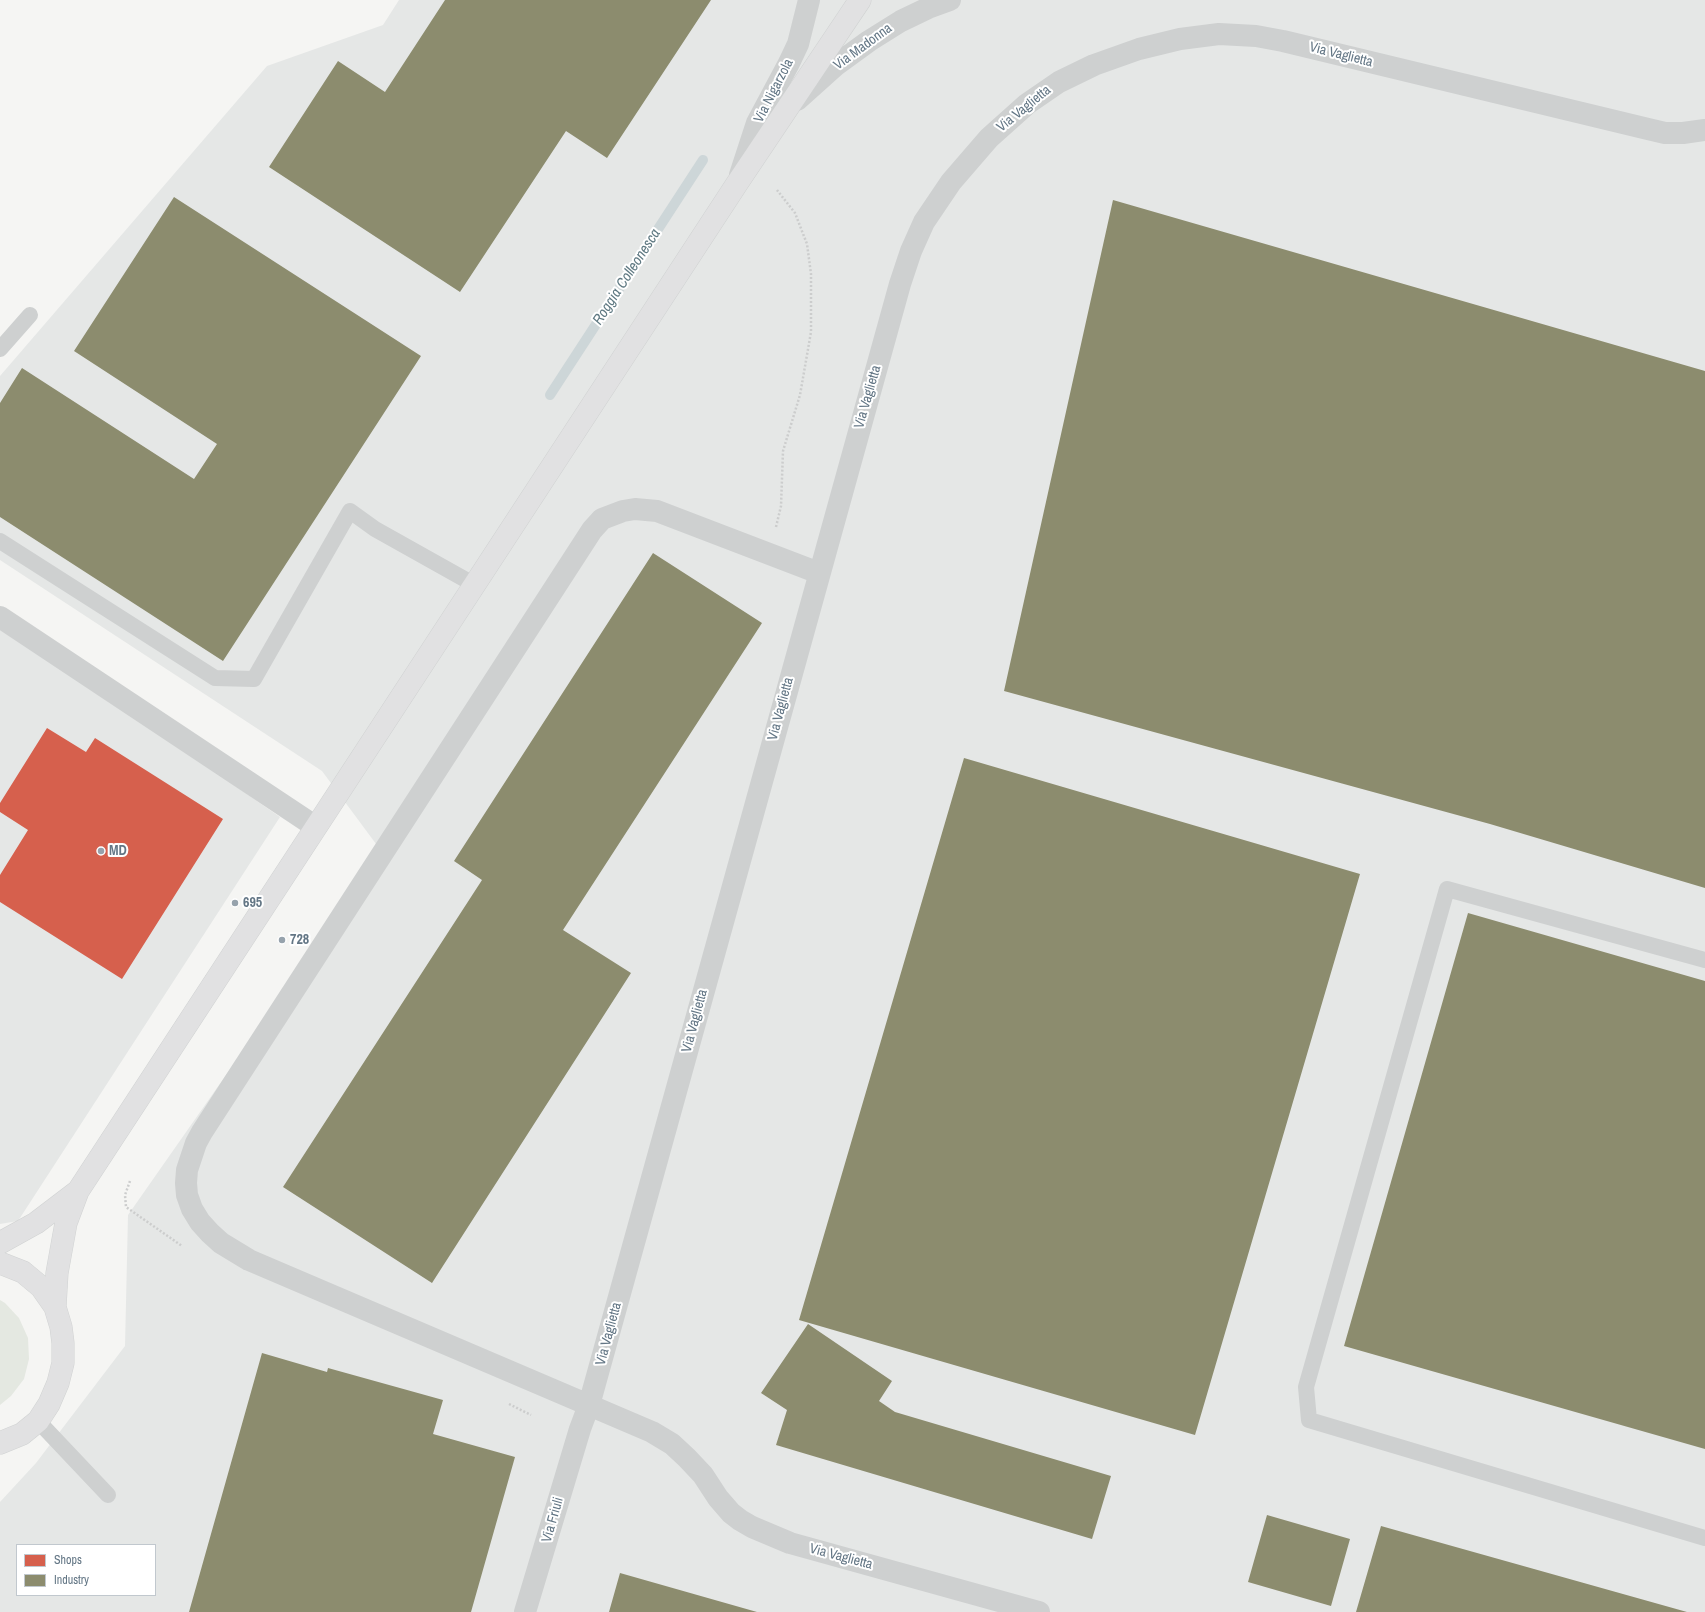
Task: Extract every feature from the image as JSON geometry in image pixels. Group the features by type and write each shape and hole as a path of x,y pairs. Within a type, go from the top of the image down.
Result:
{"main road":[{"path":"55,1307 57,1273 61,1245 66,1223 78,1191 738,182 860,0"},
{"path":"0,1243 36,1223 78,1191"},
{"path":"0,1263 23,1272 41,1287 55,1307 61,1327 63,1343 62,1363 58,1383 49,1404 38,1421 22,1434 0,1443"}],"street":[{"name":"Via Nigarzola","path":"738,182 757,123 789,64 798,44 809,0"},
{"name":"Via Madonna","path":"786,110 836,65 869,41 901,21 928,8 950,0"},
{"name":"Via Vaglietta","path":"580,1429 589,1405 900,284 911,251 924,222 951,182 989,138 1027,104 1043,92 1076,73 1139,49 1180,39 1219,34 1256,36 1311,47 1648,129 1683,133 1705,130"},
{"path":"589,1405 249,1260 235,1252 210,1234 196,1216 187,1195 187,1170 196,1143 202,1132 588,537 602,519 623,511 635,509 657,511 819,573"},
{"path":"0,618 316,827"},
{"name":"Via Vaglietta","path":"589,1405 647,1430 672,1444 695,1465 731,1513 740,1520 764,1533 790,1543 1039,1612"},
{"name":"Via Friuli","path":"525,1612 580,1429"}],"lane":[{"path":"0,349 30,315"},
{"path":"0,541 215,678 254,680 350,511 375,529 475,585"},
{"path":"1705,960 1447,889 1306,1387 1309,1420 1705,1538"},
{"path":"38,1421 108,1494"}],"path":[{"path":"778,190 795,213 798,220 807,244 811,274 811,332 800,395 783,451 781,506"}],"shaded area":[{"path":"399,0 1705,0 1705,1612 0,1612 0,1502 36,1463 125,1346 128,1215 382,852 322,771 0,560 0,376 267,66 383,25"},
{"path":"0,623 280,817 18,1221 0,1224"},
{"path":"0,1300 5,1303 19,1318 28,1338 29,1359 24,1379 11,1396 0,1405"}],"building: Shops":[{"path":"47,728 86,752 95,738 223,819 122,979 0,902 0,875 28,830 0,812 0,803"}],"building: Industry":[{"path":"445,0 711,0 607,158 566,131 460,292 269,167 338,61 385,92"},
{"path":"174,197 421,356 223,661 0,517 0,403 22,368 194,479 217,444 74,351"},
{"path":"1113,200 1705,371 1705,888 1490,824 1004,691"},
{"path":"653,553 762,623 563,930 631,973 432,1283 283,1187 482,880 454,861"},
{"path":"964,758 1360,874 1195,1435 799,1320"},
{"path":"1468,913 1705,981 1705,1449 1344,1346"},
{"path":"808,1324 892,1381 879,1401 895,1412 1111,1476 1092,1539 776,1445 787,1410 761,1393"},
{"path":"262,1353 327,1372 328,1368 443,1400 433,1434 515,1457 471,1612 189,1612"},
{"path":"1267,1515 1350,1539 1331,1606 1248,1582"},
{"path":"1381,1526 1687,1612 1356,1612"},
{"path":"620,1573 757,1612 609,1612"}],"waterway":[{"name":"Roggia Colleonesca","path":"550,395 703,160"}],"place":[{"name":"MD","path":"101,851"},
{"name":"695","path":"235,903"},
{"name":"728","path":"282,940"}]}
